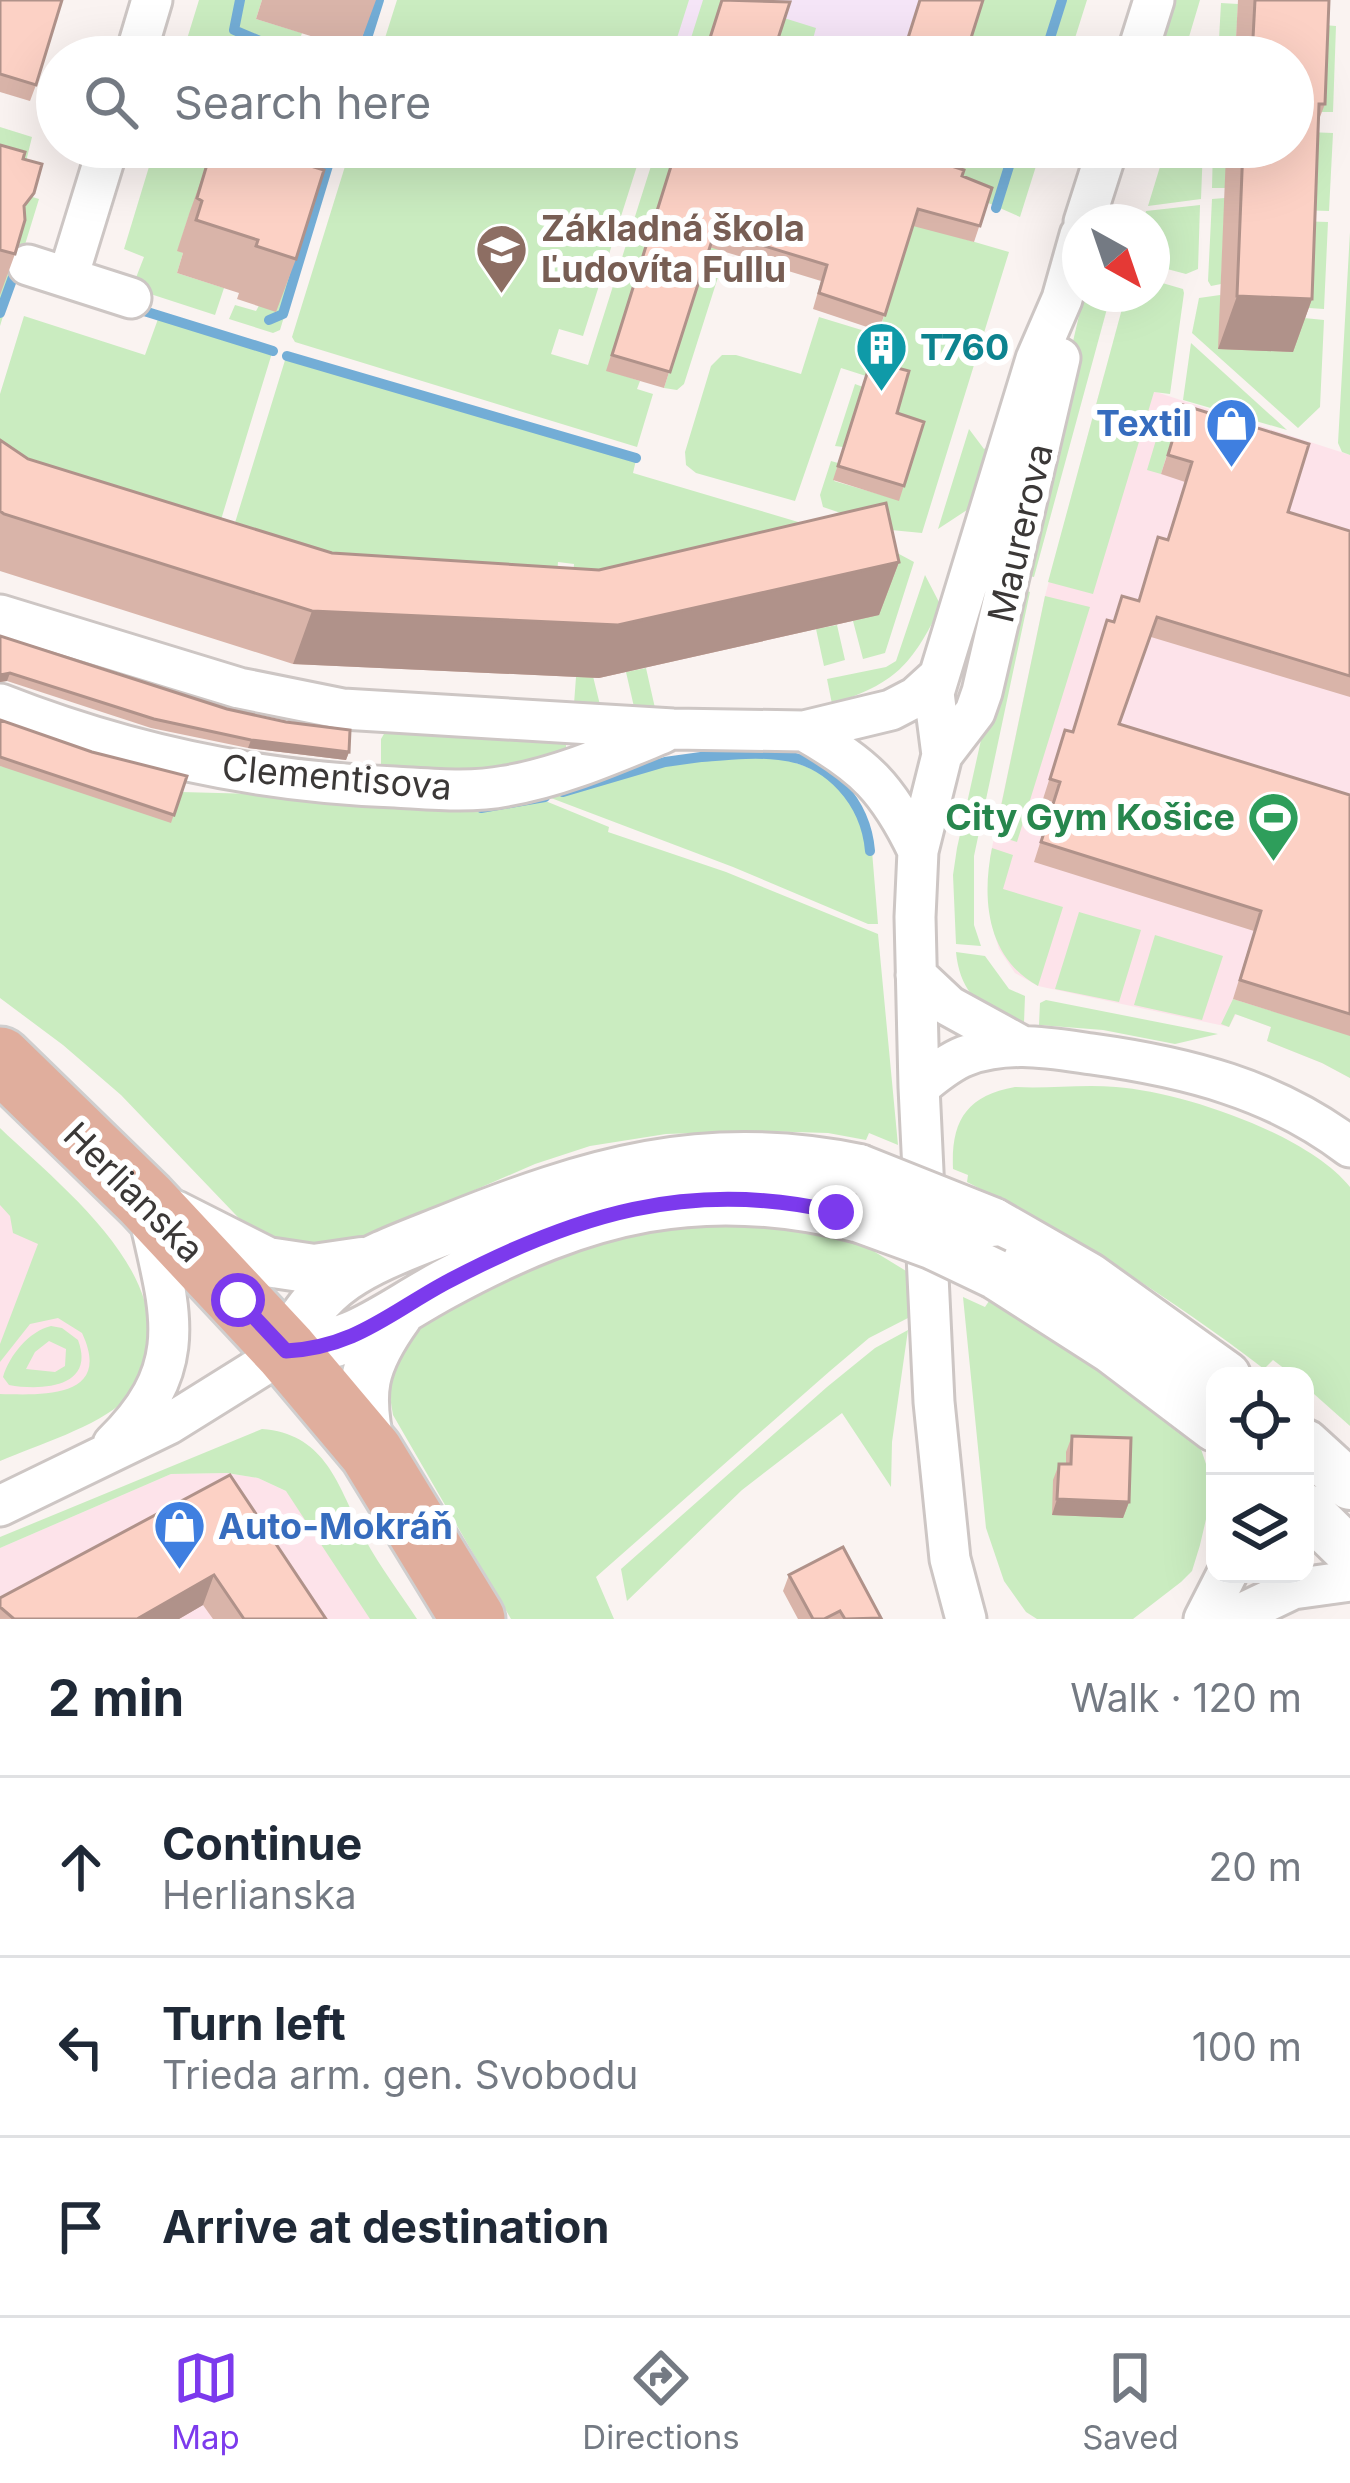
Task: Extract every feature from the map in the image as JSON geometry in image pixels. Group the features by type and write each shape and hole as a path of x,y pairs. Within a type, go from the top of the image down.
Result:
{"main road":[{"name":"Herlianska","path":"0,1060 146,1200 286,1351 371,1452 473,1619"}],"street":[{"path":"141,36 152,0"},
{"path":"1143,36 1154,0"},
{"path":"68,277 102,168"},
{"path":"1090,204 1101,168"},
{"path":"28,265 131,298"},
{"name":"Maurerova","path":"970,1619 955,1581 934,1402 919,1087 918,851 942,755 934,693 938,677 1036,359 1062,299"},
{"name":"Maurerova","path":"942,755 975,712 982,692 1060,365 1062,299"},
{"name":"Clementisova","path":"0,615 239,688 343,709 674,729 804,731 891,710 916,697 938,677"},
{"name":"Clementisova","path":"0,704 171,759 360,786 439,789 508,786 555,774 674,729"},
{"path":"891,710 924,733 942,755"},
{"path":"804,731 872,775 888,794 918,851"},
{"path":"916,975 949,1006 1020,1045"},
{"path":"919,1087 962,1057 1020,1045 1188,1070 1292,1108 1350,1147"},
{"path":"146,1200 267,1262 314,1269 367,1261 549,1188 644,1164 802,1157 859,1169 992,1222 1088,1277 1213,1367"},
{"path":"0,1506 169,1424 286,1351 337,1344 528,1240 586,1220 716,1197 801,1204 860,1218 934,1245 995,1274 1112,1349 1206,1420"},
{"path":"93,1464 150,1402 168,1362 169,1315 146,1200"},
{"path":"286,1351 314,1301 367,1261"},
{"path":"371,1452 364,1418 364,1375 369,1358 400,1311"},
{"path":"1314,1452 1350,1485"},
{"path":"1314,1517 1350,1552"},
{"path":"955,1581 990,1619"},
{"path":"1230,1619 1293,1589 1350,1581"},
{"path":"1204,1619 1222,1583"}],"shaded area":[{"path":"402,0 982,0 971,36 391,36"},
{"path":"1104,375 1350,455 1350,1078 1267,1041 1271,1027 1236,1014 1229,1027 1038,986 1015,973 999,949 991,922 990,857 1045,596"},
{"path":"0,1129 108,1236 146,1302 124,1402 0,1461"},
{"path":"171,1474 258,1478 292,1494 384,1619 0,1619 0,1548"}],"green space":[{"path":"199,0 262,0 256,19 302,33 301,36 188,36"},
{"path":"397,0 689,0 678,36 386,36"},
{"path":"703,0 721,0 710,36 692,36"},
{"path":"982,0 1087,0 1076,36 971,36"},
{"path":"1169,0 1200,0 1189,36 1158,34"},
{"path":"1221,3 1238,4 1236,36 1219,36"},
{"path":"784,18 816,28 814,36 778,36"},
{"path":"1311,24 1336,26 1333,112 1314,112"},
{"path":"0,127 32,137 22,178 0,171"},
{"path":"1314,132 1333,133 1329,211 1298,210 1303,168 1314,168"},
{"path":"149,168 258,168 245,211 189,215 178,250 183,253 177,273 224,288 215,315 132,288 144,257 124,249"},
{"path":"279,168 325,168 309,215 271,194"},
{"path":"344,168 636,168 583,336 559,329 551,354 588,365 650,168 670,168 607,370 640,381 637,389 653,394 637,447 295,342 292,337"},
{"path":"929,168 1035,168 1020,217 927,176"},
{"path":"1160,168 1202,168 1201,199 1149,204"},
{"path":"1212,168 1228,168 1225,188 1212,188"},
{"path":"0,187 39,199 0,326"},
{"path":"1225,198 1221,284 1211,286 1212,199"},
{"path":"1200,205 1198,269 1186,274 1170,270 1170,208"},
{"path":"1297,221 1328,222 1324,309 1294,307"},
{"path":"304,223 312,225 280,330 273,333 229,319 235,305 256,311"},
{"path":"913,224 1009,252 922,533 891,530 823,507 820,495 831,461 838,463 834,481 899,500 854,416 843,447 835,446 855,384 863,387 869,367 866,376 841,368 795,501 696,473 686,465 685,452 711,366 722,355 801,374 819,317 878,335"},
{"path":"1350,232 1350,455 1338,443"},
{"path":"709,246 726,252 684,384 677,390 664,388"},
{"path":"1170,285 1183,289 1170,394 1154,392 1093,594 1048,582 1121,312 1170,312"},
{"path":"1220,295 1294,317 1324,320 1320,407 1298,428 1192,333 1199,298"},
{"path":"135,312 272,353 216,536 0,453 0,394 24,316 145,355 158,319"},
{"path":"1080,312 1106,312 1034,577 1019,574"},
{"path":"1191,343 1287,430 1183,400"},
{"path":"286,357 636,460 633,473 815,527 573,577 574,564 558,562 557,576 340,568 230,539"},
{"path":"1162,420 1176,425 1161,474 1147,470"},
{"path":"969,429 984,449 992,443 970,508 938,529"},
{"path":"886,547 914,562 885,653 863,659 853,621 879,614"},
{"path":"925,575 941,606 910,658 887,680 832,704 827,679 896,661"},
{"path":"1015,587 1030,592 974,856 974,925 981,946 956,944 953,875 957,848"},
{"path":"1045,596 1090,607 1017,842 995,835"},
{"path":"580,623 600,705 574,704"},
{"path":"837,625 845,660 824,666 816,629"},
{"path":"646,668 655,708 634,707 626,672"},
{"path":"388,727 566,740 566,754 479,774 381,773 381,739"},
{"path":"759,756 818,772 846,795 856,811 867,851 872,851 878,924 551,798 666,765"},
{"path":"0,766 181,792 297,795 361,804 476,811 543,800 609,827 608,832 726,872 878,934 898,1145 869,1133 866,1140 828,1133 762,1131 666,1134 590,1146 535,1164 357,1241 321,1250 255,1235 121,1095 0,998"},
{"path":"992,848 1013,855 1003,889 1063,907 1038,986 1008,960 992,927 988,888"},
{"path":"1079,912 1141,930 1119,1002 1055,989"},
{"path":"1155,935 1223,956 1202,1020 1134,1005"},
{"path":"956,952 985,956 1009,989 1025,996 1024,1023 976,1000 963,980"},
{"path":"1233,999 1350,1035 1350,1078 1267,1041 1271,1027 1235,1014 1229,1027 1221,1024"},
{"path":"1046,1000 1218,1034 1175,1044 1103,1030 1039,1025 1040,1003"},
{"path":"1091,1086 1175,1097 1275,1133 1330,1168 1350,1187 1350,1426 1314,1394 1314,1367 1282,1367 1273,1360 1261,1367 1120,1269 967,1182 968,1175 953,1169 955,1137 965,1113 998,1091"},
{"path":"0,1128 104,1231 142,1293 149,1326 143,1371 125,1400 83,1427 0,1461 0,1394 68,1389 88,1371 89,1355 82,1333 58,1318 30,1324 0,1362 0,1344 38,1244 13,1233 10,1216 0,1205"},
{"path":"650,1223 795,1223 877,1246 875,1252 916,1277 908,1296 908,1318 869,1338 596,1577 614,1619 511,1619 393,1415 391,1359 405,1335 465,1292 545,1258"},
{"path":"963,1297 985,1307 991,1298 1081,1354 1199,1443 1206,1464 1206,1519 1192,1571 1133,1619 1037,1619 1026,1612 1004,1581 986,1528"},
{"path":"62,1328 78,1340 79,1368 73,1377 50,1386 9,1385 3,1377 10,1361 43,1329","holes":["49,1341 66,1349 65,1366 55,1372 26,1369 35,1352"]},
{"path":"908,1330 892,1442 891,1487 842,1413 742,1490 627,1601 621,1569 827,1387 875,1348"},
{"path":"262,1429 284,1433 317,1453 417,1619 370,1619 286,1491 258,1478 171,1474 0,1548 0,1537"}],"building":[{"path":"0,0 62,0 51,36 36,36 36,85 0,74"},
{"path":"722,0 790,2 779,36 711,36"},
{"path":"920,0 983,0 972,36 909,36"},
{"path":"1255,0 1329,0 1325,104 1319,104 1312,299 1237,296 1242,168 1314,168 1314,36 1253,36"},
{"path":"0,145 25,152 23,159 41,168 34,193 24,206 15,254 0,250"},
{"path":"206,168 324,170 296,259 256,246 258,240 196,220 202,201 197,198"},
{"path":"670,168 958,168 964,170 962,176 992,188 980,226 918,209 885,315 819,293 827,265 715,231 670,372 612,355"},
{"path":"871,361 909,371 897,413 924,422 904,486 838,466"},
{"path":"1183,405 1309,444 1288,512 1350,531 1350,676 1157,617 1119,724 1350,795 1350,1014 1240,980 1261,911 1041,842 1060,782 1050,779 1065,730 1073,732 1107,620 1114,622 1122,596 1139,601 1158,537 1168,540 1192,462 1168,455"},
{"path":"0,440 28,459 332,553 599,570 886,503 899,562 618,625 312,611 4,514 0,511"},
{"path":"0,636 227,709 350,730 349,752 251,740 154,719 10,673 0,675"},
{"path":"0,720 92,752 187,776 174,815 0,757"},
{"path":"1072,1436 1131,1438 1129,1502 1057,1499 1059,1464 1071,1464"},
{"path":"230,1475 326,1619 244,1619 214,1575 137,1619 14,1619 0,1607 0,1598"},
{"path":"843,1547 881,1618 845,1619 840,1611 813,1619 789,1575"}],"waterway":[{"path":"240,0 234,30 248,36"},
{"path":"368,36 379,0"},
{"path":"1051,36 1062,0"},
{"path":"269,320 283,314 327,168"},
{"path":"996,208 1008,168"},
{"path":"0,313 17,266"},
{"path":"144,311 273,351"},
{"path":"287,356 636,458"},
{"path":"702,757 770,754 814,765 853,801 870,851"},
{"path":"563,792 665,762 701,757"},
{"path":"481,808 545,797"}],"place":[{"name":"Základná škola Ľudovíta Fullu","path":"502,295"},
{"name":"T760","path":"881,393"},
{"name":"Textil","path":"1231,469"},
{"name":"City Gym Košice","path":"1274,863"},
{"name":"Auto-Mokráň","path":"179,1572"}],"route":[{"path":"238,1300 286,1351 322,1348 376,1327 440,1286 528,1240 586,1220 716,1197 836,1212"}]}
